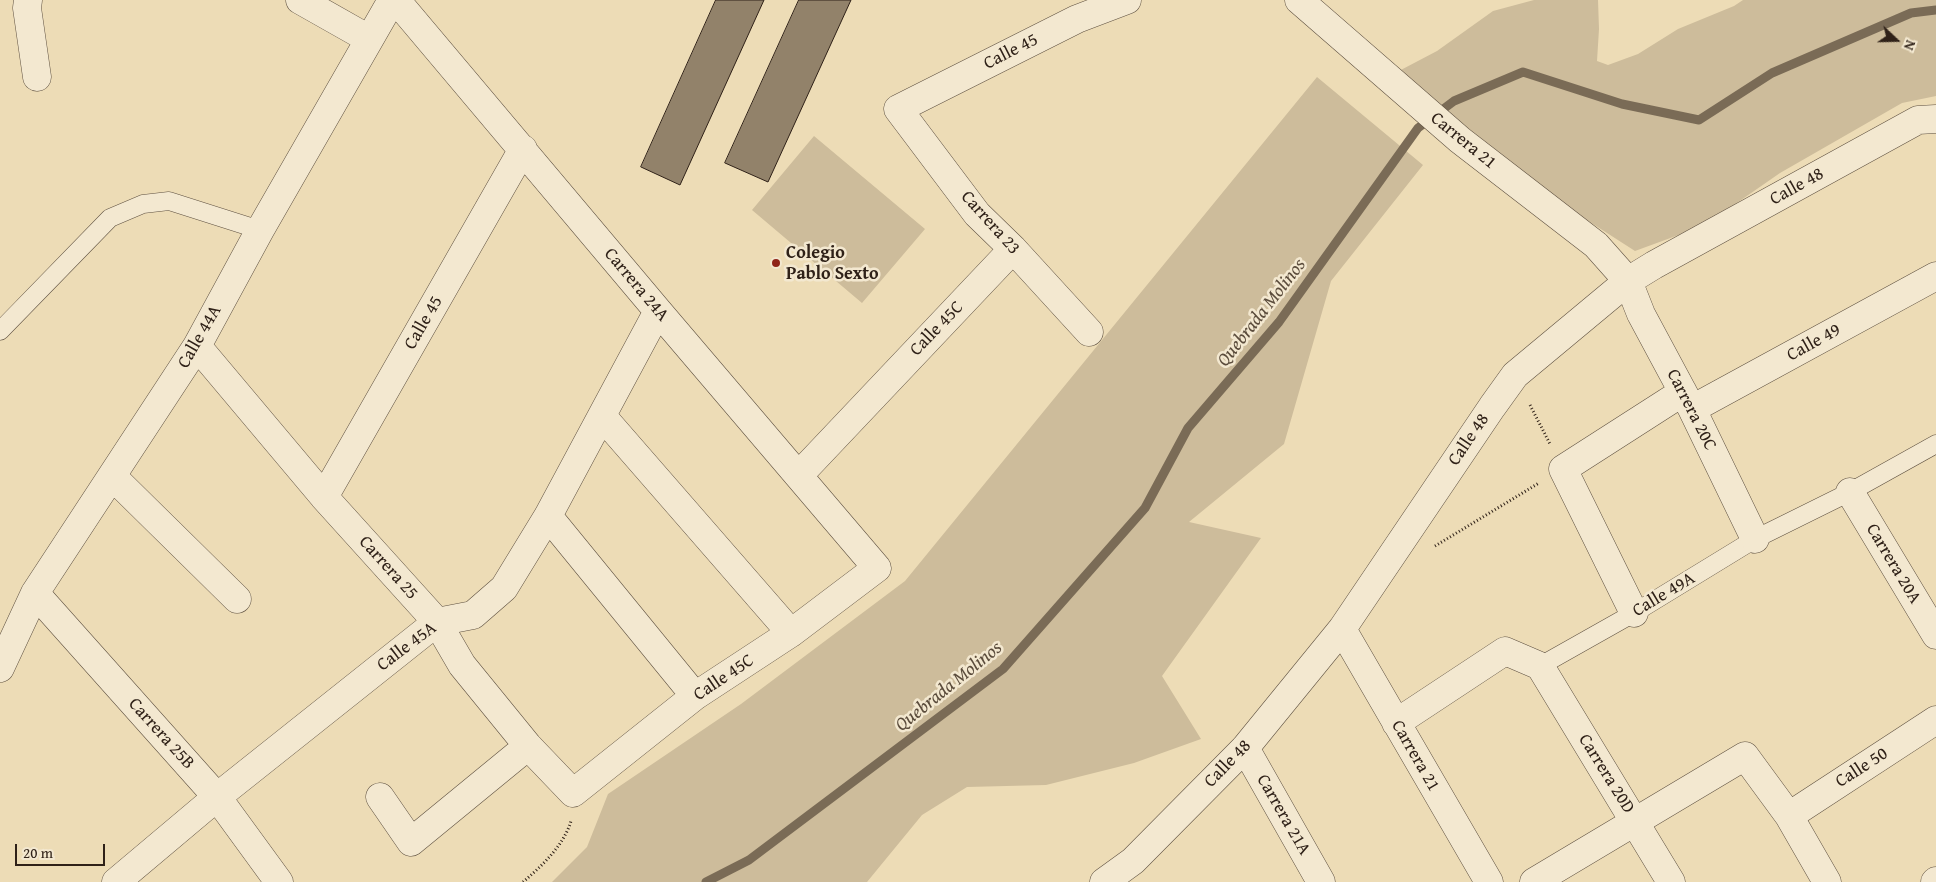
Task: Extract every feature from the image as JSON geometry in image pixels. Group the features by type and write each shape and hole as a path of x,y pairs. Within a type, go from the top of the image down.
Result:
{"street":[{"path":"28,0 27,8 37,77"},
{"path":"300,0 369,39"},
{"name":"Calle 44A","path":"0,668 35,593 196,346 392,0"},
{"name":"Carrera 24A","path":"396,0 878,568"},
{"name":"Calle 45","path":"898,109 1077,20 1127,0"},
{"name":"Carrera 21","path":"1299,0 1460,140 1596,245 1628,281"},
{"name":"Carrera 23","path":"898,109 977,214 1013,249 1089,332"},
{"name":"Calle 48","path":"1104,882 1133,861 1244,748 1342,629 1515,375 1628,281 1918,120 1936,119"},
{"name":"Calle 45","path":"324,497 523,149"},
{"name":"Calle 45C","path":"799,475 1013,249"},
{"name":"Calle 49","path":"1563,469 1688,401 1936,276"},
{"name":"Carrera 20C","path":"1628,281 1641,314 1688,401 1755,539"},
{"name":"Calle 45A","path":"116,882 217,797 437,622 473,615 504,588 548,516 658,311"},
{"name":"Carrera 25","path":"196,346 324,497 437,622 462,665 528,746 574,793"},
{"path":"602,416 791,633"},
{"path":"1563,469 1634,613"},
{"path":"112,476 237,599"},
{"name":"Carrera 20A","path":"1850,492 1936,635"},
{"path":"548,516 695,696"},
{"name":"Calle 45C","path":"574,793 695,696 791,633 878,568"},
{"path":"0,625 35,593"},
{"name":"Carrera 25B","path":"35,593 217,797 279,882"},
{"name":"Carrera 21","path":"1342,629 1489,882"},
{"path":"1396,722 1505,651 1540,666"},
{"name":"Carrera 20D","path":"1540,666 1671,882"},
{"name":"Calle 50","path":"1789,816 1936,720"},
{"path":"380,797 411,842 528,746"},
{"name":"Carrera 21A","path":"1244,748 1321,882"},
{"path":"1534,882 1745,756 1789,816 1827,882"}],"lane":[{"path":"0,331 110,218 143,204 169,201 260,230"},
{"name":"Calle 49A","path":"1540,666 1634,613 1755,539 1850,492 1936,444"}],"path":[{"path":"1430,548 1563,469 1515,375"},
{"path":"523,882 560,844 571,823 574,793"}],"shaded area":[{"path":"1534,0 1598,0 1597,61 1608,65 1638,54 1678,29 1734,6 1743,0 1936,0 1936,96 1902,103 1780,173 1718,216 1684,233 1635,251 1579,215 1397,72 1437,51 1493,11"},
{"path":"1317,77 1423,165 1331,281 1284,444 1189,522 1261,538 1162,676 1201,739 1134,763 1046,785 967,787 922,815 867,882 552,882 587,847 608,794 741,704 905,581"},
{"path":"814,136 925,229 862,303 752,210"}],"building":[{"path":"716,0 764,0 680,185 641,167"},
{"path":"799,0 851,0 768,182 725,163"}],"waterway":[{"name":"Quebrada Molinos","path":"706,882 749,860 1003,669 1145,508 1188,428 1279,322 1418,128 1454,101 1523,72 1622,104 1699,120 1772,73 1911,13 1936,10"}],"place":[{"name":"Colegio Pablo Sexto","path":"776,263"}]}
